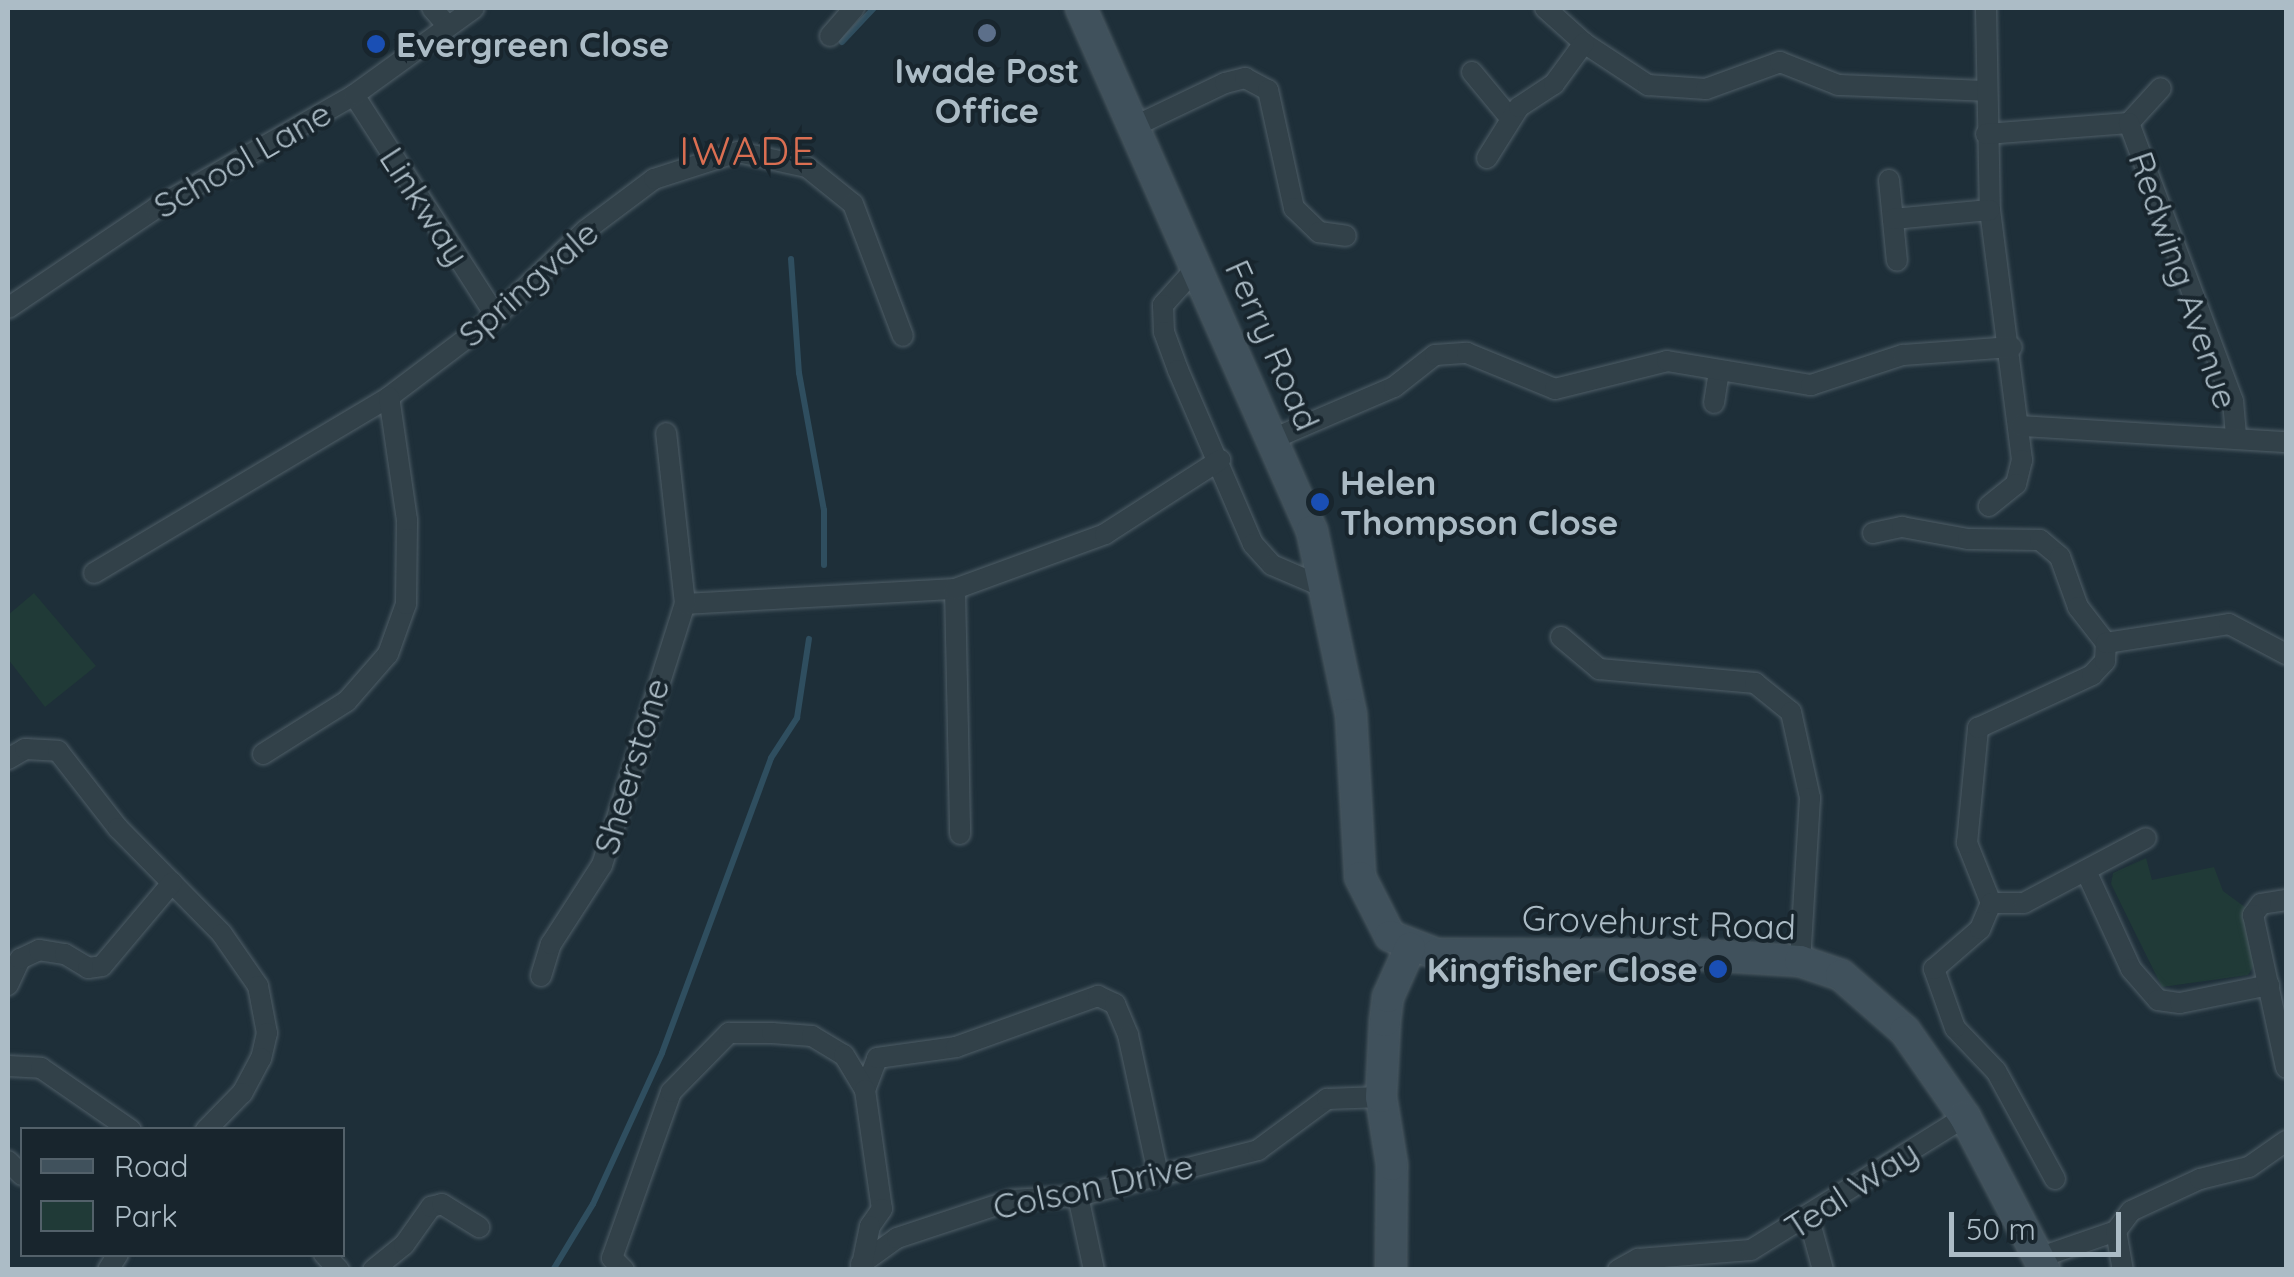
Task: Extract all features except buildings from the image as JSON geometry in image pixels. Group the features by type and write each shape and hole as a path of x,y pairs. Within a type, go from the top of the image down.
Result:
{"street":[{"path":"432,8 447,25"},
{"name":"School Lane","path":"8,308 156,208 354,95 474,8"},
{"path":"830,36 854,8"},
{"name":"Ferry Road","path":"1082,8 1276,438 1312,530 1321,586 1352,714 1360,876 1381,924 1410,948"},
{"path":"1545,8 1584,43 1648,85 1706,89 1769,65 1792,65 1838,85 1986,91"},
{"path":"1986,8 1990,210 2000,312 2012,346 2021,426 2016,484 1989,506"},
{"path":"1487,158 1510,118 1554,84 1584,43"},
{"path":"1472,72 1510,118"},
{"path":"1133,127 1226,83 1246,78 1268,90 1294,208 1319,232 1346,236"},
{"name":"Redwing Avenue","path":"1986,134 2129,123 2161,88"},
{"name":"Linkway","path":"354,95 496,316"},
{"name":"Redwing Avenue","path":"2129,123 2233,400 2236,439"},
{"name":"Springvale","path":"94,573 389,397 496,316 586,230 654,179 738,152 807,167 853,204 903,336"},
{"path":"1889,180 1897,262"},
{"path":"1893,219 1990,210"},
{"path":"1197,266 1163,304 1164,332 1254,544 1272,565 1321,586"},
{"path":"1276,438 1394,387 1434,355 1466,354 1555,389 1667,361 1718,373 1811,385 1902,355 2012,346"},
{"path":"1714,403 1718,373"},
{"path":"263,754 347,701 388,654 406,604 407,520 389,397"},
{"path":"2021,426 2286,442"},
{"name":"Sheerstone","path":"541,976 551,944 602,865 684,604 666,433"},
{"path":"684,604 955,590 1105,534 1220,460"},
{"path":"1873,534 1902,527 1968,539 2040,540 2060,557 2078,607 2106,643 2104,661 2092,675 1978,728 1967,843 1991,903 1980,929 1934,969 1955,1028 1996,1071 2055,1180"},
{"path":"955,590 960,834"},
{"path":"2106,643 2229,624 2286,654"},
{"path":"1561,637 1569,662 1599,669 1755,683 1791,712 1810,798 1800,962"},
{"path":"8,759 25,749 58,752 241,960 265,1009 262,1058 242,1093 209,1127"},
{"path":"1991,903 2024,903 2146,838"},
{"path":"2086,871 2131,969 2158,1000 2180,1002 2269,985"},
{"path":"8,985 20,959 39,950 102,966 172,884"},
{"path":"2286,900 2261,904 2253,915 2286,1067"},
{"path":"1391,1270 1392,1165 1381,1097 1388,998 1410,948"},
{"name":"Grovehurst Road","path":"1410,948 1438,954 1800,962 1842,975 1886,1008 1964,1117 2043,1264"},
{"path":"864,1090 876,1058 956,1047 1098,996 1115,1004 1128,1036 1158,1174"},
{"path":"624,1270 612,1258 654,1128 688,1069 729,1033 812,1036 844,1055 864,1090 882,1210 861,1266"},
{"path":"8,1066 41,1068 127,1127"},
{"name":"Colson Drive","path":"861,1266 897,1238 1012,1200 1078,1196 1258,1150 1328,1099 1381,1097"},
{"name":"Teal Way","path":"1618,1270 1638,1258 1751,1250 1809,1219 1830,1196 1964,1117"},
{"path":"2043,1264 2116,1231 2130,1210 2200,1179 2249,1167 2286,1141"},
{"path":"1078,1196 1094,1270"},
{"path":"372,1270 404,1246 430,1207 442,1204 478,1227"},
{"path":"1809,1219 1823,1270"},
{"path":"2116,1231 2123,1270"}],"green space":[{"path":"34,593 96,666 45,707 8,659 8,615"},
{"path":"2146,858 2152,880 2214,867 2223,891 2249,910 2256,963 2248,975 2162,987 2111,884 2113,873"}],"waterway":[{"path":"842,42 874,8"},
{"path":"791,259 799,373 824,510 824,565"},
{"path":"553,1270 593,1204 662,1053 771,758 797,718 809,639"}],"place":[{"name":"Iwade Post Office","path":"987,33"},
{"name":"Evergreen Close","path":"376,44"},
{"name":"Helen Thompson Close","path":"1320,502"},
{"name":"Kingfisher Close","path":"1718,969"}],"district":[{"name":"IWADE","path":"748,150"}]}
